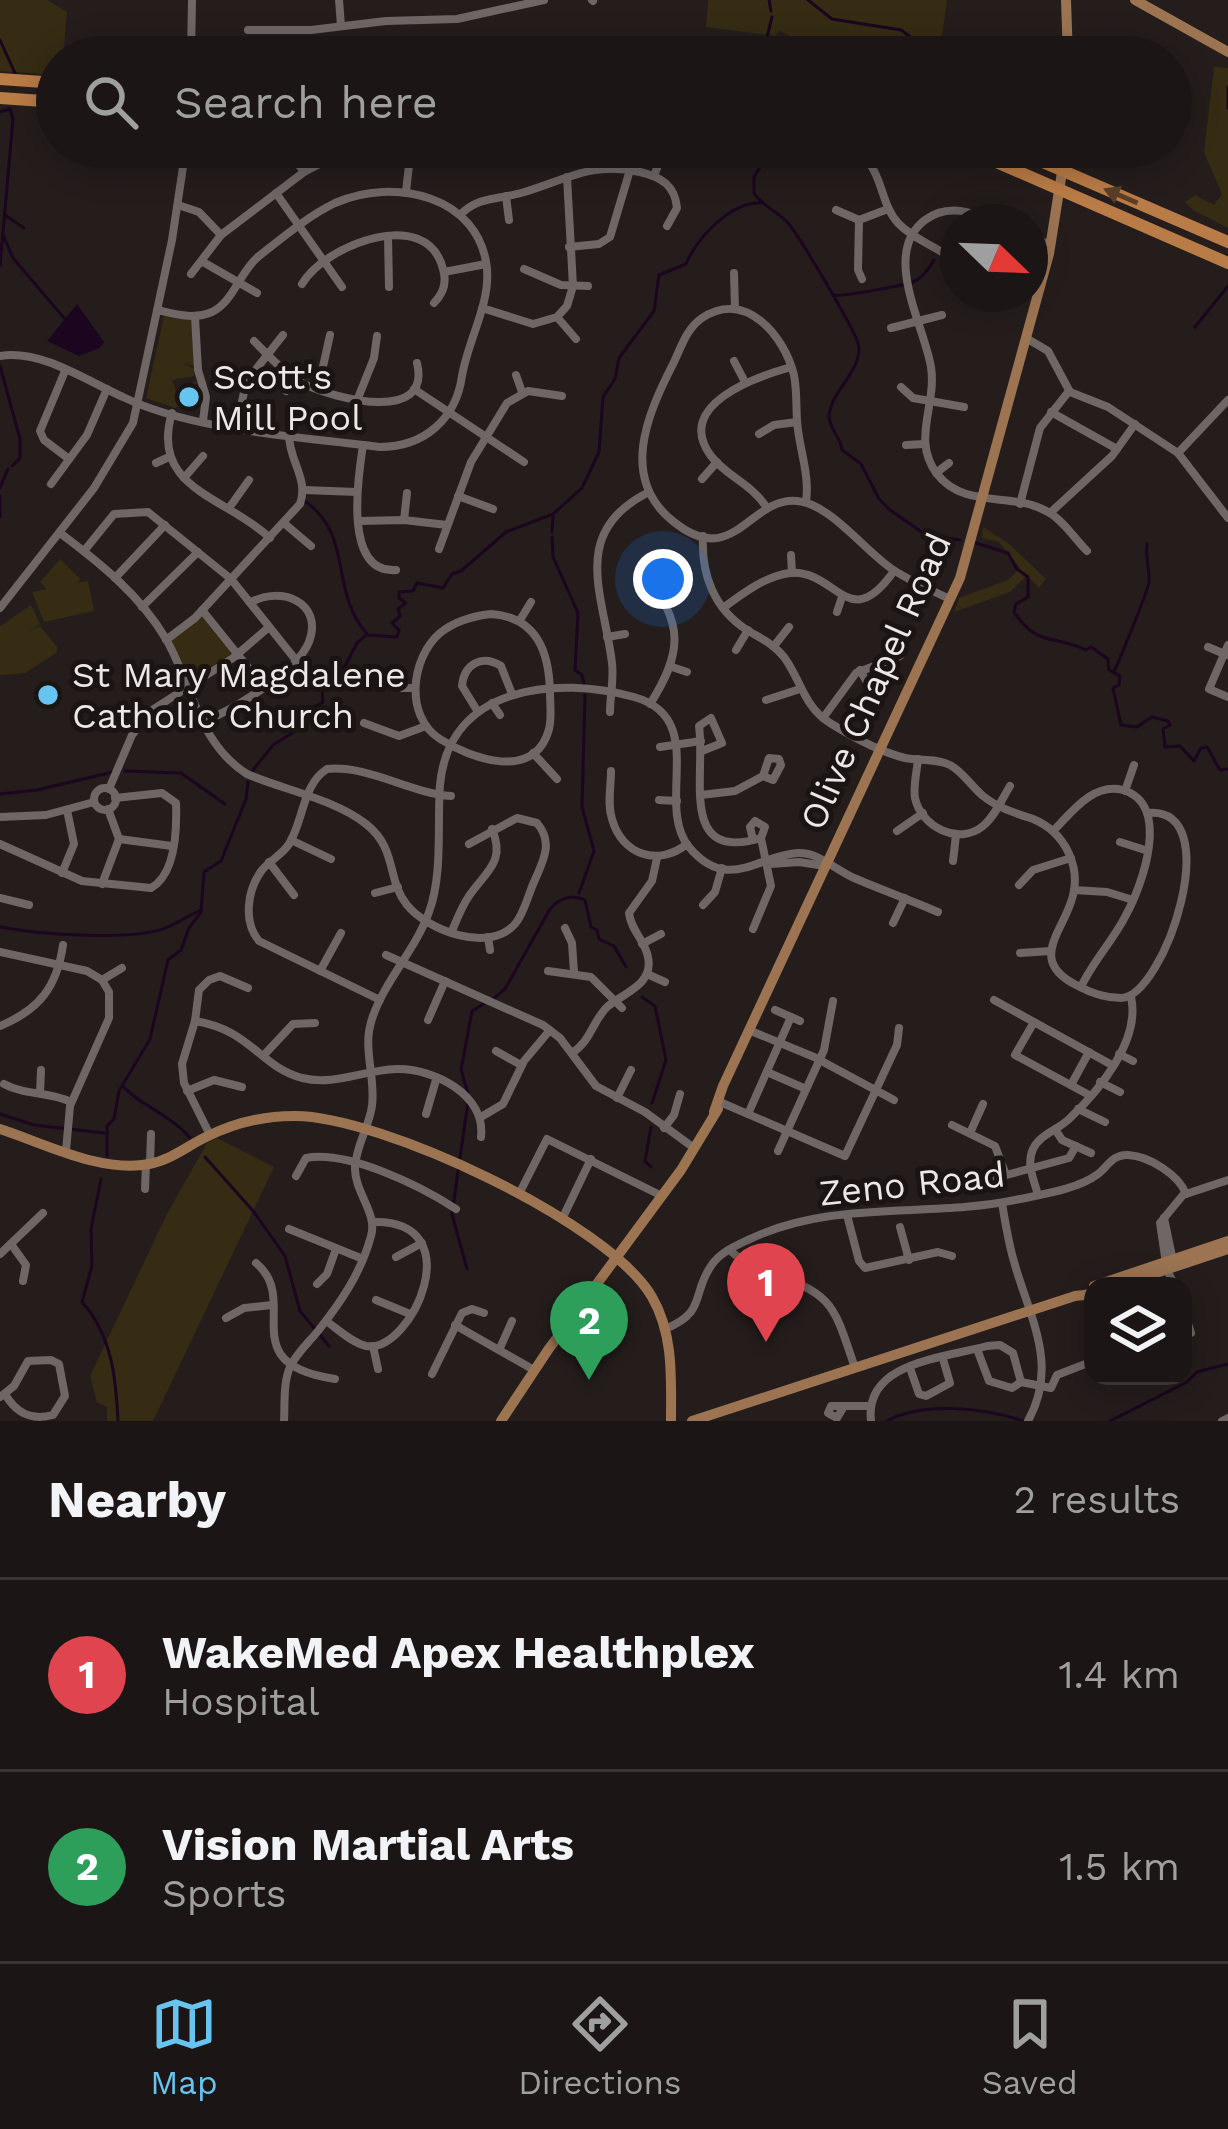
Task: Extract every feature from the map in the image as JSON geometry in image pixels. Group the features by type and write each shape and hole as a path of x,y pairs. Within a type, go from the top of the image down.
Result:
{"highway":[{"path":"0,80 36,82"},
{"path":"0,98 36,101"},
{"path":"1010,168 1228,263"},
{"path":"1057,168 1228,242"}],"main road":[{"path":"1066,0 1069,36"},
{"path":"1136,0 1151,4 1228,52"},
{"name":"Olive Chapel Road","path":"501,1421 662,1196 717,1107 951,599 1051,245 1063,168"},
{"path":"0,1129 116,1165 148,1164 249,1121 328,1118 365,1128 520,1192 618,1258 647,1289 665,1328 671,1421"},
{"path":"1130,1277 1228,1245"},
{"path":"1139,1277 1170,1264"},
{"path":"692,1421 1084,1292"}],"street":[{"path":"191,36 192,0"},
{"path":"339,0 341,26"},
{"path":"248,30 302,31 457,19 544,0"},
{"path":"0,608 116,456 140,403 183,168"},
{"path":"302,168 304,172"},
{"path":"191,274 221,235 312,168"},
{"path":"406,192 408,168"},
{"path":"460,215 479,201 598,168"},
{"path":"618,168 654,176 669,186 676,199 675,216 667,226"},
{"path":"654,176 657,168"},
{"path":"874,168 884,177 888,209 912,234 940,251"},
{"path":"569,247 599,244 610,237 630,170"},
{"path":"482,308 528,324 557,317 567,306 573,286 567,177"},
{"path":"0,356 26,356 140,403 202,421 394,447 432,432 450,412 482,308 486,264 481,243 460,215 434,198 406,192 341,200 249,265 218,308 195,316 158,310"},
{"path":"276,193 343,287"},
{"path":"506,196 509,220"},
{"path":"178,205 199,212 221,235"},
{"path":"836,210 859,220 888,209"},
{"path":"940,214 929,217 912,234 905,262 932,369 924,444 936,473 951,493 1050,513 1087,551"},
{"path":"859,220 862,278"},
{"path":"388,237 389,286"},
{"path":"302,284 353,242 409,237 438,256 444,272 442,295 434,303"},
{"path":"202,262 257,293"},
{"path":"444,272 486,264"},
{"path":"524,269 573,286 588,286"},
{"path":"734,273 735,309"},
{"path":"806,502 808,480 791,366 769,327 755,316 735,309 711,313 692,327 649,416 643,449 647,493 676,524 704,536 735,533 766,508 783,501 806,502 826,512 894,571 951,599"},
{"path":"891,328 942,315"},
{"path":"195,316 198,370 206,403 202,421"},
{"path":"557,317 576,339"},
{"path":"237,428 246,382 283,335"},
{"path":"318,389 330,335"},
{"path":"358,398 377,336"},
{"path":"1024,337 1048,351 1069,391 1104,405 1178,454 1228,518"},
{"path":"254,341 295,378 318,389 390,404 414,389 417,363"},
{"path":"734,361 745,382"},
{"path":"766,508 751,486 717,462 704,438 707,413 719,398 745,382 791,366"},
{"path":"65,371 40,431 44,440 69,459"},
{"path":"515,375 522,392"},
{"path":"286,391 295,378"},
{"path":"902,387 910,397 964,407"},
{"path":"51,484 92,425 107,389"},
{"path":"414,389 524,462"},
{"path":"439,549 471,462 504,408 522,392 547,391 562,397"},
{"path":"1020,504 1040,428 1069,391"},
{"path":"1178,454 1228,400"},
{"path":"1051,412 1117,449"},
{"path":"172,413 169,457 184,478 270,538"},
{"path":"759,434 774,425 797,422"},
{"path":"1050,513 1117,449 1135,424"},
{"path":"166,640 202,610 300,504 304,490 290,452 290,435"},
{"path":"906,445 924,444"},
{"path":"363,445 357,492 366,556 381,568 396,569"},
{"path":"184,478 203,456"},
{"path":"156,463 169,457"},
{"path":"702,479 717,462"},
{"path":"936,473 950,463"},
{"path":"229,508 249,480"},
{"path":"304,490 357,492"},
{"path":"404,520 406,493"},
{"path":"610,712 612,669 596,577 598,553 614,517 647,493"},
{"path":"458,496 493,509"},
{"path":"84,551 120,512 146,511 231,579 295,659"},
{"path":"359,521 447,526"},
{"path":"285,524 311,546"},
{"path":"115,578 165,525"},
{"path":"60,533 142,607 166,640 202,722 236,767 358,819 379,836 410,909 472,939 488,938 505,932 518,920 547,847 541,826 528,818 513,818 469,844"},
{"path":"704,536 706,574 723,608 774,646 823,718 882,748 954,767 998,806 1053,831 1071,858 1074,890 1051,951 1060,974 1111,998 1131,997 1149,982 1168,950 1198,871"},
{"path":"142,607 198,552"},
{"path":"791,555 792,573"},
{"path":"723,608 754,587 792,573 812,578 842,597 869,597 894,571"},
{"path":"645,575 664,601 676,644 672,667 650,704"},
{"path":"202,722 263,686 295,659 311,634 304,608 278,593 250,602"},
{"path":"837,612 842,597"},
{"path":"520,620 531,602"},
{"path":"202,610 263,686"},
{"path":"491,614 520,620 544,649 550,726 533,753 492,765 452,745 426,725 416,688 424,654 447,628 491,614"},
{"path":"109,789 141,721 237,655 269,627"},
{"path":"774,646 789,627"},
{"path":"736,650 748,630"},
{"path":"607,637 625,634"},
{"path":"1208,647 1227,651 1209,689 1228,697"},
{"path":"823,718 860,670 899,656"},
{"path":"478,712 462,682 466,669 476,662 501,667 512,694"},
{"path":"672,667 687,672"},
{"path":"860,670 868,684"},
{"path":"402,688 416,688"},
{"path":"284,1421 291,1365 344,1297 363,1259 372,1222 357,1187 355,1162 372,1102 368,1033 380,1000 426,919 445,796 442,771 452,745 478,712 512,694 550,689 610,694 650,704 668,721 676,745 677,820 686,844 707,862 740,869 800,852 938,912"},
{"path":"766,700 800,689"},
{"path":"492,703 500,715"},
{"path":"364,723 402,736 426,725"},
{"path":"660,748 701,746 703,820 714,838 733,845 757,839 768,863 771,892 753,929"},
{"path":"533,753 556,779"},
{"path":"918,759 915,795 923,814 956,835 981,827 1010,786"},
{"path":"1125,791 1134,765"},
{"path":"380,1000 262,944 248,916 254,884 291,840 318,776 334,768 445,796"},
{"path":"611,771 610,813 615,828 638,852 657,858 686,844"},
{"path":"701,795 735,791 763,776"},
{"path":"109,789 116,798"},
{"path":"94,802 98,790 109,789"},
{"path":"1053,831 1099,792 1125,791 1148,813 1133,900 1081,987"},
{"path":"0,844 62,873 102,884 142,890 157,885 168,872 172,846 176,811 170,796 116,798 108,809"},
{"path":"659,800 677,802"},
{"path":"94,802 108,809"},
{"path":"0,817 36,817 94,802"},
{"path":"102,884 119,839 108,809"},
{"path":"62,873 74,844 67,810"},
{"path":"1148,813 1175,817 1196,837"},
{"path":"897,831 923,814"},
{"path":"379,836 390,827"},
{"path":"452,931 467,899 496,861 498,844 492,829"},
{"path":"953,861 956,835"},
{"path":"119,839 172,846"},
{"path":"291,840 331,859"},
{"path":"1120,842 1145,850"},
{"path":"572,1053 589,1041 603,1012 619,1005 646,974 649,959 625,907 652,881 657,858"},
{"path":"1019,885 1033,870 1071,858"},
{"path":"269,862 294,895"},
{"path":"703,905 717,888 722,868"},
{"path":"375,893 398,887"},
{"path":"1074,890 1133,900"},
{"path":"0,898 29,905"},
{"path":"893,923 905,898"},
{"path":"565,928 574,950 574,972"},
{"path":"320,971 341,932"},
{"path":"642,944 661,934"},
{"path":"488,938 490,950"},
{"path":"0,1026 42,1001 55,981 63,945"},
{"path":"1020,953 1051,951"},
{"path":"0,952 87,970 102,980 110,996 110,1014 71,1102 66,1151"},
{"path":"386,955 550,1030 590,1081 645,1112 694,1148"},
{"path":"102,980 122,968"},
{"path":"548,971 574,972 598,981 619,1005"},
{"path":"646,974 665,982"},
{"path":"210,1135 188,1091 182,1060 198,994 209,980 227,977 248,988"},
{"path":"428,1020 445,982"},
{"path":"1038,1195 1030,1168 1036,1142 1078,1109 1112,1064 1131,1031 1131,997"},
{"path":"994,1000 1112,1064"},
{"path":"778,1151 819,1060 833,1001"},
{"path":"748,1114 795,1019 775,1010"},
{"path":"195,1021 234,1032 287,1072 314,1080 404,1070 436,1080 464,1093 481,1117 481,1137"},
{"path":"1034,1022 1015,1054 1089,1095"},
{"path":"264,1054 293,1024 315,1023"},
{"path":"717,1107 748,1114 844,1156 897,1045 899,1028"},
{"path":"481,1117 501,1106 521,1065 550,1030"},
{"path":"751,1031 894,1100"},
{"path":"496,1051 521,1065"},
{"path":"1071,1084 1089,1052"},
{"path":"1118,1054 1133,1061"},
{"path":"40,1093 41,1070"},
{"path":"617,1098 631,1070"},
{"path":"767,1072 806,1089"},
{"path":"188,1091 214,1080 242,1087"},
{"path":"426,1114 436,1080"},
{"path":"1100,1082 1120,1092"},
{"path":"4,1084 26,1094 71,1102"},
{"path":"664,1128 680,1094"},
{"path":"970,1133 983,1104"},
{"path":"1078,1109 1105,1123"},
{"path":"952,1125 998,1149 1006,1175"},
{"path":"1055,1129 1062,1140 1091,1153"},
{"path":"145,1189 151,1134"},
{"path":"520,1192 547,1138 662,1196"},
{"path":"976,1180 1069,1158 1076,1146"},
{"name":"Zeno Road","path":"729,1250 768,1232 847,1214 1002,1203 1038,1195 1090,1178 1125,1154 1174,1175 1186,1194"},
{"path":"296,1175 299,1158 323,1156 355,1162 456,1210"},
{"path":"562,1217 591,1159"},
{"path":"1174,1277 1164,1218 1186,1194 1227,1179"},
{"path":"1002,1203 1013,1259 1042,1350 1041,1385 1028,1421"},
{"path":"0,1254 43,1213"},
{"path":"847,1214 863,1268 872,1270 941,1252 952,1256"},
{"path":"326,1321 358,1343 373,1346 394,1336 410,1314 428,1274 422,1243 407,1230 372,1222"},
{"path":"899,1227 909,1260"},
{"path":"289,1229 363,1259"},
{"path":"396,1257 422,1243"},
{"path":"10,1244 25,1262 23,1281"},
{"path":"317,1284 337,1250"},
{"path":"665,1328 692,1313 710,1268 729,1250 740,1260 828,1300 854,1368"},
{"path":"256,1263 269,1278 276,1347 291,1365 309,1375 335,1379"},
{"path":"376,1300 410,1314"},
{"path":"226,1318 244,1308 272,1305"},
{"path":"432,1374 466,1310 484,1313"},
{"path":"500,1348 512,1322"},
{"path":"455,1325 534,1370"},
{"path":"871,1421 870,1406 883,1379 977,1349 997,1345 1010,1350 1018,1362 1021,1382"},
{"path":"373,1346 378,1369"},
{"path":"977,1349 989,1381 1012,1388 1021,1382 1051,1388 1057,1375 1084,1364"},
{"path":"910,1368 919,1394 926,1396 949,1385 943,1358"},
{"path":"28,1361 58,1364 65,1396 53,1415 37,1419 22,1414 2,1395 28,1361"},
{"path":"843,1408 870,1406"}],"shaded area":[{"path":"0,0 47,0 67,12 65,36 36,36 36,74 0,71"},
{"path":"708,0 947,0 942,36 790,36 779,31 775,36 706,27"},
{"path":"1214,67 1228,68 1228,228 1185,202 1195,195 1214,205 1222,194 1204,152"},
{"path":"77,304 104,342 79,356 47,341"},
{"path":"164,316 191,319 194,366 183,363 194,369 194,376 172,380 176,391 196,381 200,404 190,408 146,398"},
{"path":"983,527 1046,579 1039,588 1027,575 1010,592 954,612 959,598 1008,580 1020,568 999,542 982,538"},
{"path":"60,559 80,579 78,583 88,581 94,611 44,622 32,592 47,589 40,582"},
{"path":"31,605 40,624 29,631 40,626 57,652 25,673 0,675 0,626"},
{"path":"202,617 232,654 189,679 170,642"},
{"path":"217,1138 274,1167 153,1421 107,1421 107,1407 97,1402 90,1376 167,1214 207,1143"}],"waterway":[{"path":"769,0 771,11"},
{"path":"808,0 832,19 901,30 909,36"},
{"path":"767,36 772,17"},
{"path":"0,40 15,73"},
{"path":"1228,87 1228,108"},
{"path":"0,112 10,109 13,119 0,266"},
{"path":"759,168 754,193 795,233 859,347 829,416 842,450 861,464 890,510 926,535 960,540"},
{"path":"305,501 330,531 356,618 368,635 397,637 399,630 392,623 406,603 399,592 413,591 417,583 443,588 452,574 506,532 553,514 582,488 599,452 603,397 615,379 619,358 654,311 659,275 686,264 698,243 727,215 761,203"},
{"path":"5,215 24,228"},
{"path":"3,235 13,258 64,318"},
{"path":"834,295 913,282 934,260"},
{"path":"1195,327 1228,286"},
{"path":"0,366 20,439 20,458 12,466"},
{"path":"0,488 8,469"},
{"path":"0,496 0,517"},
{"path":"552,532 553,516"},
{"path":"552,537 553,557 578,613 575,670 584,684"},
{"path":"976,543 1008,553 1028,577 1028,597 1016,604 1014,612 1031,631 1086,650 1091,647 1108,659 1109,670 1120,676 1119,685 1113,688 1121,725 1137,727 1152,717 1168,721 1170,725 1163,729 1165,747 1180,746 1194,761 1201,748 1207,747 1220,770 1228,769"},
{"path":"1114,671 1148,587 1147,544"},
{"path":"253,770 273,745 305,725 309,710 323,702 321,675 345,666 366,635"},
{"path":"579,893 594,851 582,807 585,695"},
{"path":"125,771 181,773 225,804"},
{"path":"0,794 113,772"},
{"path":"107,1156 107,1126 114,1119 119,1091 150,1039 168,960 181,950 201,912 204,872 221,861 246,799 248,782"},
{"path":"493,999 505,989 550,909 566,898 585,900 591,927 599,939 614,946 626,967"},
{"path":"0,927 61,934 133,934 168,927 201,910"},
{"path":"642,997 655,1006 666,1060 652,1103"},
{"path":"468,1093 461,1070 472,1011 485,1003"},
{"path":"123,1086 190,1138"},
{"path":"467,1269 452,1214 468,1102"},
{"path":"0,1114 34,1125 104,1133"},
{"path":"651,1127 645,1161 651,1167"},
{"path":"205,1157 285,1256 300,1311 329,1346"},
{"path":"101,1179 91,1229 92,1266 82,1302 106,1343 118,1421"},
{"path":"1110,1421 1187,1382 1197,1372 1228,1364"},
{"path":"887,1421 936,1409 1023,1421"}],"place":[{"name":"Scott's Mill Pool","path":"189,397"},
{"name":"St Mary Magdalene Catholic Church","path":"48,695"},
{"name":"WakeMed Apex Healthplex","path":"766,1342"},
{"name":"Vision Martial Arts","path":"589,1380"}]}
